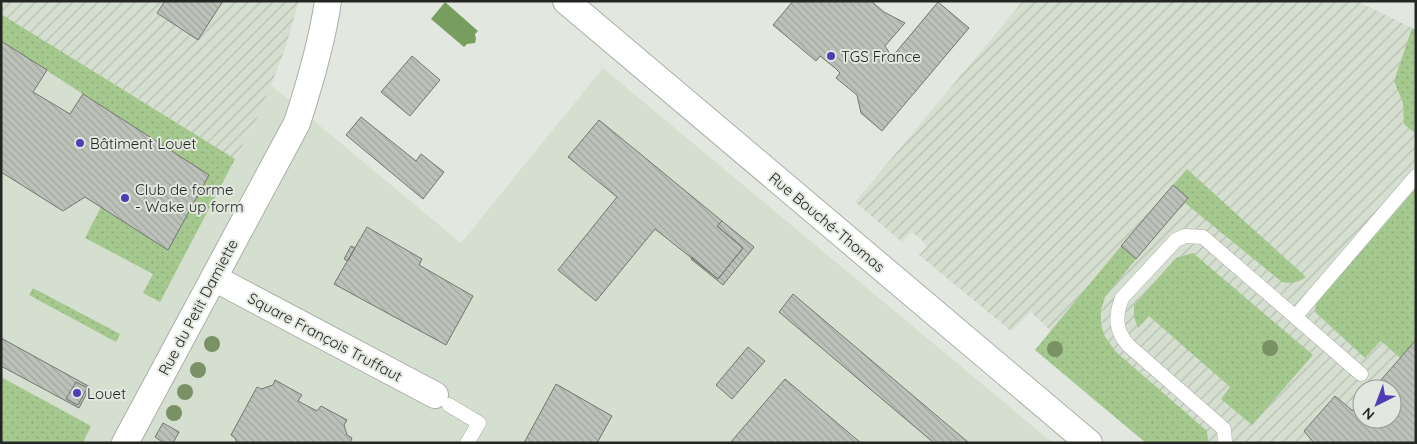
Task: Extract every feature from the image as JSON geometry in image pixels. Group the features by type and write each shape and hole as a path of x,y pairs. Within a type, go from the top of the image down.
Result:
{"street":[{"name":"Rue du Petit Damiette","path":"125,443 297,123 319,49 328,1"},
{"name":"Rue Bouché-Thomas","path":"566,1 1088,443"},
{"name":"Square François Truffaut","path":"214,278 442,400"}],"lane":[{"path":"1295,317 1416,176"},
{"path":"1225,443 1224,429 1122,338 1116,322 1117,309 1122,298 1176,240 1194,235 1203,237 1361,374"},
{"path":"442,400 479,423 467,443"}],"shaded area":[{"path":"1,1 299,1 284,52 271,85 258,117 235,159 1,14"},
{"path":"1023,1 1357,1 1416,30 1416,443 1146,443 1035,350 1051,331 1031,312 1011,331 919,255 927,247 921,239 911,232 902,242 855,202"},
{"path":"445,2 478,31 475,34 475,43 467,44 464,47 431,19"},
{"path":"1,14 235,159 258,117 271,85 461,243 603,68 1053,443 1,443"},
{"path":"1,14 235,159 160,302 143,293 153,274 85,238 101,207 168,250 208,175 1,41"},
{"path":"1412,28 1416,30 1416,134 1404,124 1403,103 1394,81"},
{"path":"1187,169 1306,277 1295,282 1282,282 1185,203 1188,198 1173,185"},
{"path":"1416,188 1416,340 1400,358 1381,341 1365,358 1315,312 1316,303"},
{"path":"1121,246 1136,259 1105,297 1101,310 1101,324 1104,335 1116,352 1207,431 1208,443 1146,443 1035,350"},
{"path":"1193,253 1313,355 1252,425 1221,399 1230,387 1149,316 1138,328 1134,317 1134,305 1176,258"},
{"path":"33,288 120,334 116,342 29,295"},
{"path":"1,377 91,426 83,443 1,443"}],"building":[{"path":"165,1 223,1 198,40 157,13"},
{"path":"793,1 871,1 884,12 905,23 885,46 892,57 938,2 969,28 882,131 861,113 857,95 836,78 840,73 835,68 820,56 816,61 773,25"},
{"name":"Bâtiment Louet","path":"1,41 47,70 33,92 70,114 83,94 209,175 168,250 85,197 63,211 1,172"},
{"path":"412,56 440,80 410,116 381,92"},
{"path":"361,117 416,161 421,154 444,172 423,199 346,135"},
{"path":"599,120 722,221 717,226 743,248 718,279 655,229 596,301 558,270 617,197 568,157"},
{"path":"1173,185 1188,198 1136,259 1121,246"},
{"path":"722,221 754,247 723,285 691,259 692,257 718,279 743,248 717,226"},
{"path":"367,227 422,259 419,265 473,296 446,345 334,284"},
{"path":"351,246 355,248 348,261 344,259"},
{"path":"793,294 969,443 934,443 779,312"},
{"path":"1,338 90,387 79,408 1,366"},
{"path":"1416,340 1416,443 1314,443 1304,431 1335,396 1352,410 1352,429 1402,429 1402,379 1382,379"},
{"path":"748,347 765,361 732,399 716,385"},
{"path":"785,379 861,443 730,443"},
{"path":"275,380 302,395 298,401 317,411 321,406 347,420 344,425 347,435 352,438 350,443 237,443 231,435 257,387 261,389 273,385"},
{"name":"Louet","path":"76,382 87,388 78,405 66,399"},
{"path":"556,384 612,416 597,443 524,443"},
{"path":"163,423 179,432 173,443 164,443 155,437"}],"place":[{"name":"TGS France","path":"831,56"},
{"name":"Bâtiment Louet","path":"80,143"},
{"name":"Club de forme - Wake up form","path":"125,198"},
{"name":"Louet","path":"77,393"}]}
